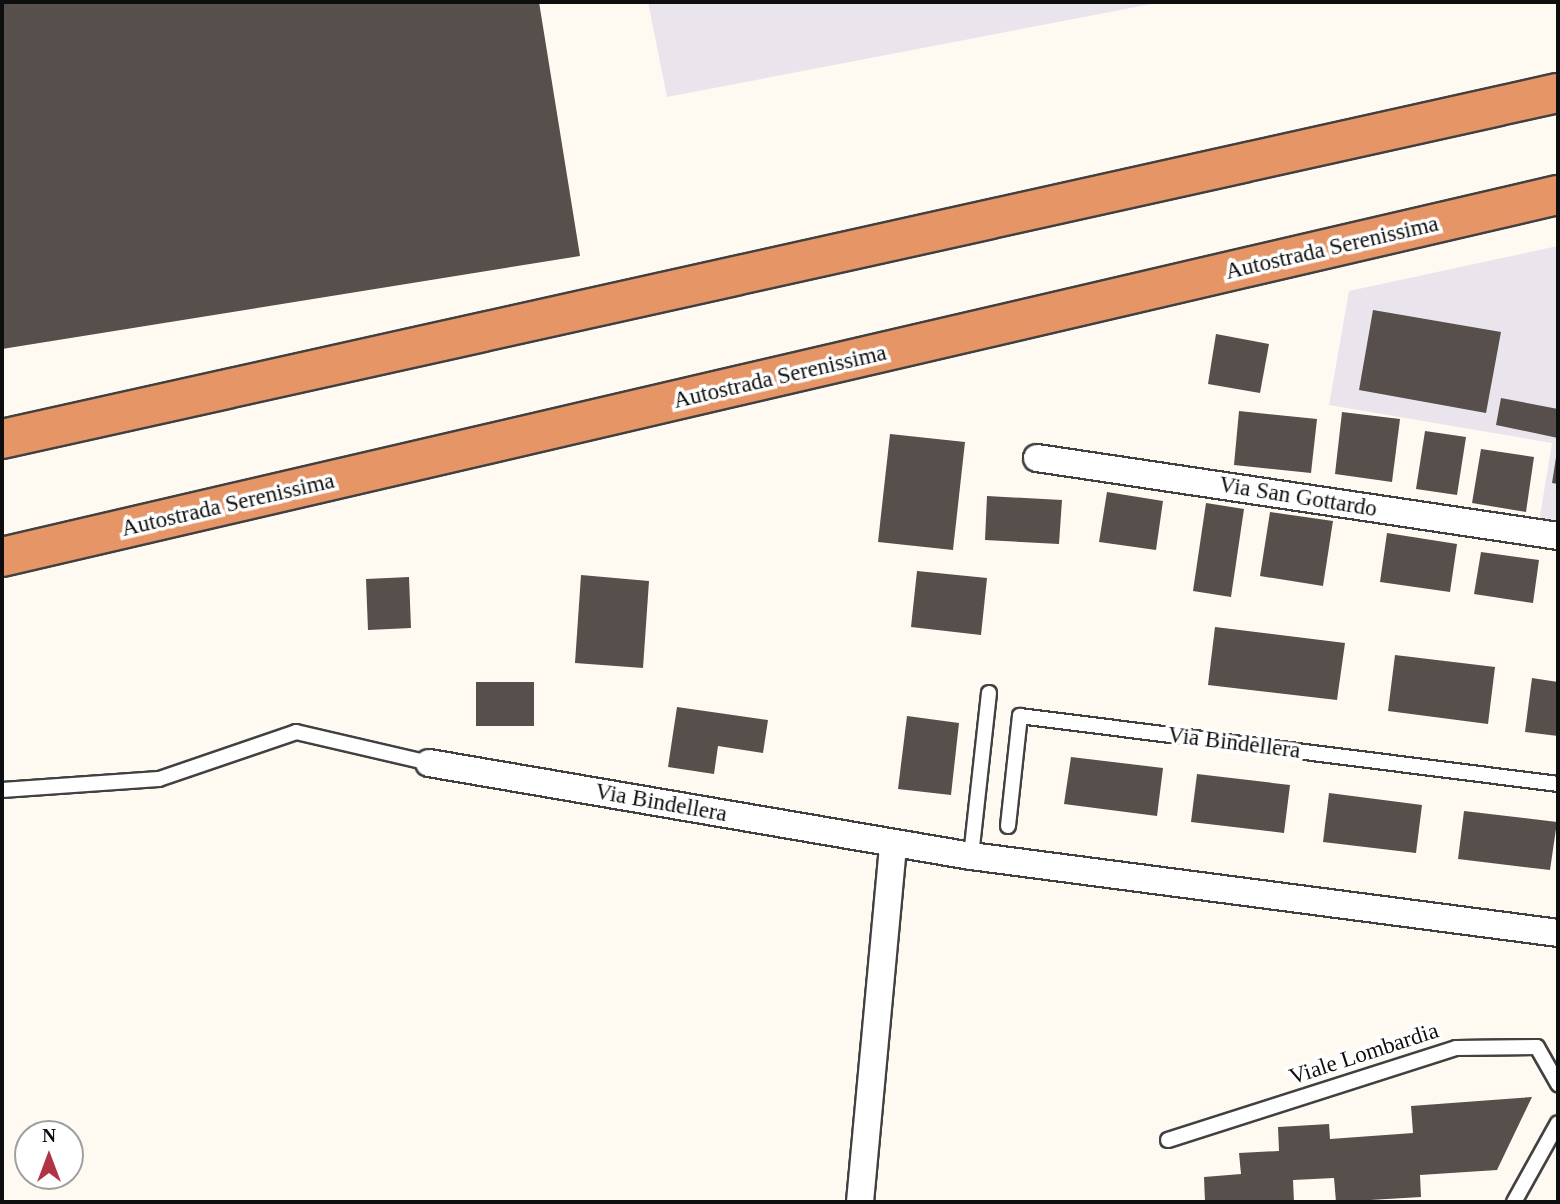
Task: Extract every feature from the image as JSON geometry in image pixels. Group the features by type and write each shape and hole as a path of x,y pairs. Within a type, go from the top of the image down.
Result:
{"highway":[{"path":"2,439 1558,93"},
{"name":"Autostrada Serenissima","path":"2,557 1558,195"}],"street":[{"name":"Via San Gottardo","path":"1037,458 1558,536"},
{"name":"Via Bindellera","path":"429,763 971,856 1558,933"},
{"path":"860,1202 893,844"}],"lane":[{"path":"971,856 989,693"},
{"name":"Via Bindellera","path":"1008,826 1020,716 1558,784"},
{"path":"2,790 159,779 296,732 429,763"},
{"name":"Viale Lombardia","path":"1168,1140 1456,1048 1537,1047 1558,1084"},
{"path":"1514,1202 1558,1123"}],"shaded area":[{"path":"648,2 1162,2 667,97"},
{"path":"1558,246 1558,525 1539,522 1552,443 1329,405 1349,291"}],"building":[{"path":"2,2 539,2 580,256 2,349"},
{"path":"1373,310 1501,332 1486,413 1359,390"},
{"path":"1216,334 1269,344 1260,393 1208,384"},
{"path":"1501,398 1558,409 1558,438 1496,425"},
{"path":"1239,411 1317,419 1311,473 1234,465"},
{"path":"1342,412 1400,419 1392,482 1335,474"},
{"path":"1425,431 1466,437 1457,495 1416,489"},
{"path":"890,434 965,442 953,550 878,542"},
{"path":"1481,449 1534,457 1526,512 1472,503"},
{"path":"1558,451 1558,484 1552,483"},
{"path":"1107,492 1163,501 1156,550 1099,542"},
{"path":"987,496 1062,500 1059,544 985,540"},
{"path":"1206,503 1244,509 1231,597 1193,591"},
{"path":"1270,512 1333,521 1323,586 1260,576"},
{"path":"1387,533 1457,544 1450,592 1380,582"},
{"path":"1481,552 1539,560 1533,603 1474,594"},
{"path":"917,571 987,578 981,635 911,627"},
{"path":"581,575 649,581 643,668 575,663"},
{"path":"409,577 411,628 368,630 366,579"},
{"path":"1215,627 1345,643 1337,700 1208,685"},
{"path":"1395,655 1495,667 1488,724 1388,711"},
{"path":"1532,678 1558,682 1558,736 1525,732"},
{"path":"476,682 534,682 534,726 476,726"},
{"path":"677,707 768,720 763,753 718,746 714,774 668,767"},
{"path":"907,716 959,723 951,795 898,789"},
{"path":"1071,757 1163,768 1157,816 1064,804"},
{"path":"1197,774 1290,785 1284,833 1191,822"},
{"path":"1329,793 1422,805 1416,853 1323,842"},
{"path":"1464,811 1557,822 1550,870 1458,859"},
{"path":"1532,1097 1497,1170 1420,1175 1421,1197 1336,1202 1334,1178 1293,1180 1294,1202 1205,1202 1204,1177 1241,1174 1239,1153 1279,1151 1278,1127 1329,1124 1330,1139 1413,1133 1411,1106"}]}
